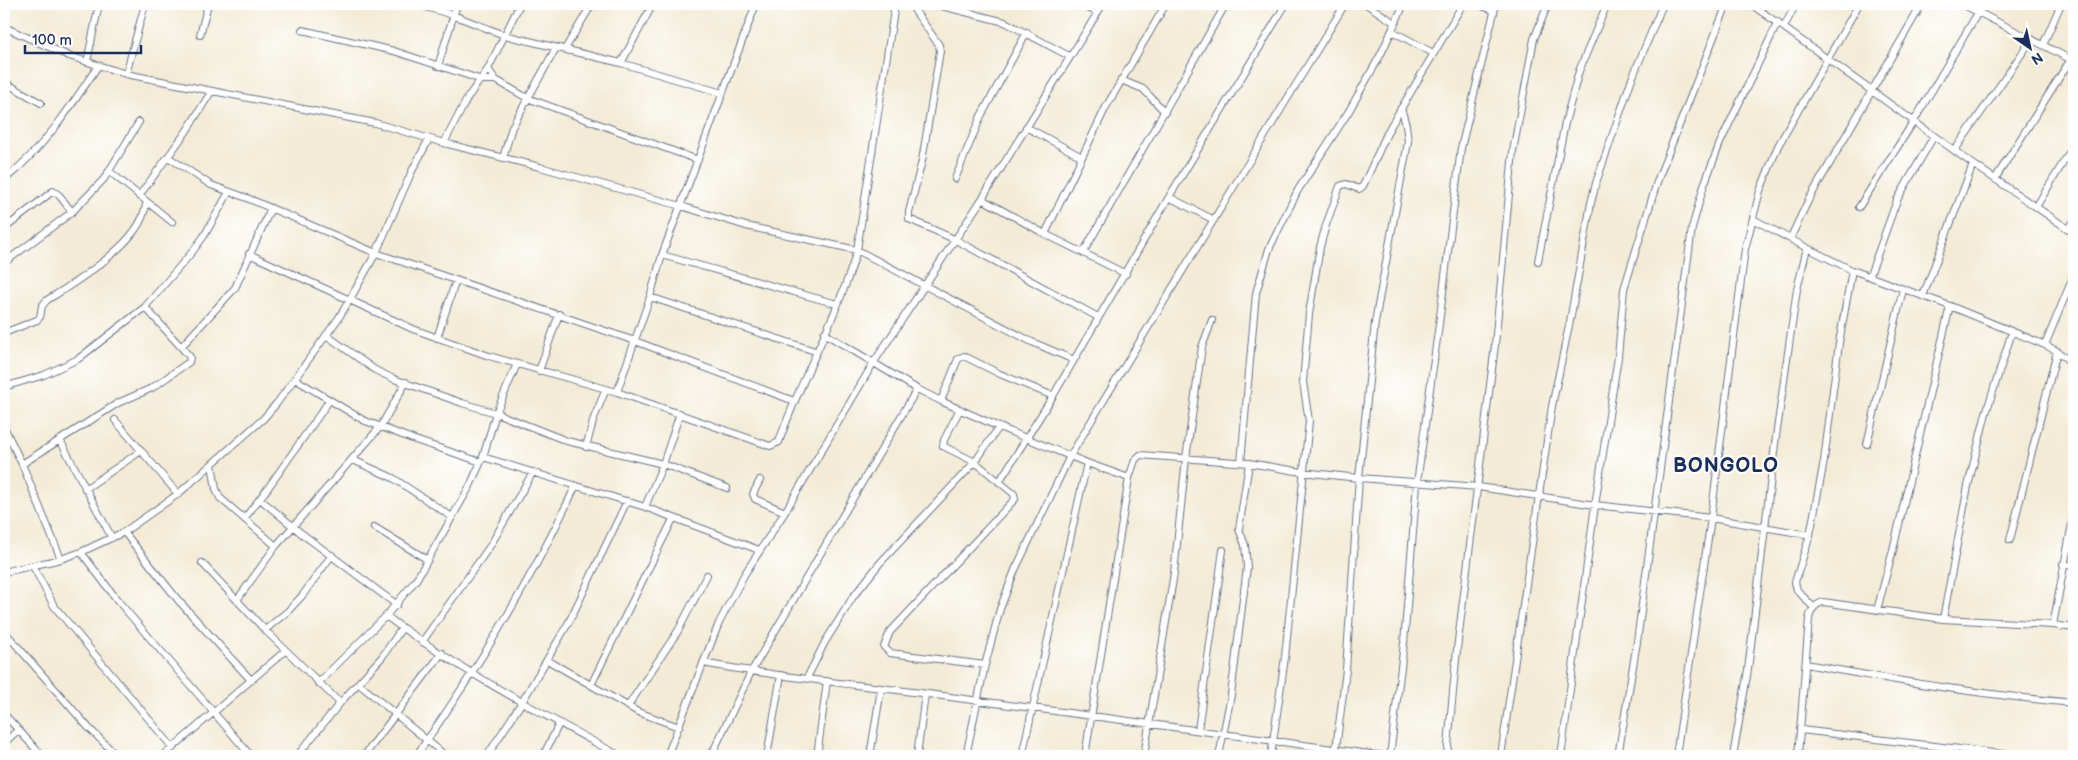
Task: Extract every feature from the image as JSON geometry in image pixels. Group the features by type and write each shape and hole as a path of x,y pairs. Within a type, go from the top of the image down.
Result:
{"street":[{"path":"87,62 99,4"},
{"path":"126,74 145,4"},
{"path":"200,35 208,4"},
{"path":"416,4 453,15 504,35 621,63 722,93"},
{"path":"438,66 457,4"},
{"path":"444,144 468,97 482,80 488,69 520,4"},
{"path":"565,49 592,4"},
{"path":"621,63 653,4"},
{"path":"617,392 650,297 662,255 756,4"},
{"path":"249,254 311,281 349,301 437,338 539,371 617,392 772,447 778,442 815,351 847,282 857,250 895,4"},
{"path":"910,4 939,45 940,52 922,161 909,216 911,221 954,239 1098,317"},
{"path":"934,4 989,17 1028,32 1069,56"},
{"path":"1079,4 1097,12"},
{"path":"667,756 730,598 785,512 874,362 982,199 1103,4"},
{"path":"1045,234 1121,80 1166,4"},
{"path":"1083,253 1226,4"},
{"path":"999,482 1053,396 1098,317 1126,274 1169,197 1286,4"},
{"path":"966,756 985,665 1000,609 1015,570 1070,456 1345,4"},
{"path":"1366,4 1394,23"},
{"path":"1241,462 1256,293 1269,249 1298,190 1348,111 1381,54 1404,4"},
{"path":"1271,756 1285,656 1309,414 1303,388 1305,354 1314,278 1326,225 1340,186 1346,184 1359,189 1362,186 1389,128 1463,4"},
{"path":"1390,756 1404,643 1417,483 1440,324 1461,148 1494,7 1477,4"},
{"path":"1447,756 1457,649 1479,487 1495,344 1513,151 1534,39 1548,4"},
{"path":"1538,261 1565,123 1579,70 1607,4"},
{"path":"1501,756 1552,406 1594,189 1631,81 1663,4"},
{"path":"1561,756 1595,505 1618,358 1624,289 1658,179 1727,4"},
{"path":"1752,4 2036,208 2072,231 2074,220"},
{"path":"1784,27 1796,4"},
{"path":"1676,756 1711,518 1745,249 1760,191 1778,146 1859,4"},
{"path":"1790,240 1808,201 1922,4"},
{"path":"1962,4 2073,60 1995,179"},
{"path":"1859,207 1914,121 1983,4"},
{"path":"2043,45 2062,4"},
{"path":"1618,756 1637,642 1692,228 1704,185 1720,143 1778,22"},
{"path":"4,27 69,56 126,74 375,123 444,144 681,206 746,226 857,250 1032,342 1074,360"},
{"path":"302,30 394,51 482,80 496,80"},
{"path":"1392,31 1433,53"},
{"path":"955,179 981,116 1028,32"},
{"path":"1955,150 2032,39"},
{"path":"503,158 509,135 527,98 556,48"},
{"path":"4,180 21,165 64,118 98,66"},
{"path":"488,69 496,80 527,98 698,160"},
{"path":"1121,80 1143,89 1165,112"},
{"path":"4,82 41,103"},
{"path":"140,196 168,158 211,92"},
{"path":"1336,753 1346,670 1359,478 1375,322 1408,142 1401,108"},
{"path":"4,263 72,212 109,171 139,122"},
{"path":"1026,127 1082,157"},
{"path":"1870,275 1897,200 1934,136"},
{"path":"4,572 81,552 124,532 178,494 263,419 295,379 349,301 376,253 412,171 429,139"},
{"path":"2036,208 2074,145"},
{"path":"168,158 211,185 271,208 376,253 559,314 794,401"},
{"path":"1923,296 1973,164"},
{"path":"109,171 172,222"},
{"path":"4,229 52,191 59,196 72,212"},
{"path":"4,387 44,375 78,358 145,307 193,252 229,192"},
{"path":"1169,197 1214,220"},
{"path":"982,199 1045,234 1126,274"},
{"path":"4,333 37,320 40,317 42,306 47,300 108,258 140,221 147,202"},
{"path":"182,347 235,288 271,208"},
{"path":"1753,219 1790,240 1852,270 1870,275 2045,344 2074,365"},
{"path":"1733,756 1748,670 1796,289 1807,248"},
{"path":"662,255 837,304"},
{"path":"1814,607 1798,590 1795,582 1810,535 1824,461 1839,343 1852,270"},
{"path":"2045,344 2074,275"},
{"path":"437,338 456,280"},
{"path":"1867,444 1903,288"},
{"path":"650,297 815,351"},
{"path":"1877,610 1893,550 1950,306"},
{"path":"22,464 118,403 152,388 188,364 190,357 145,307"},
{"path":"539,371 559,314"},
{"path":"1144,756 1174,573 1186,458 1202,347 1212,320"},
{"path":"1943,619 1968,486 1986,413 2012,332"},
{"path":"824,333 917,389 941,401 999,427 1129,478"},
{"path":"326,335 375,370 462,404 496,413 586,447 663,464 727,488"},
{"path":"2010,540 2057,351"},
{"path":"941,401 958,359 964,356 1000,374 1053,396"},
{"path":"318,684 397,604 411,587 428,560 470,486 482,460 496,413 517,364"},
{"path":"295,379 363,420 415,440 482,460 533,472 575,487 626,501 759,550"},
{"path":"236,600 276,546 381,426 406,382"},
{"path":"586,447 594,418 606,389"},
{"path":"712,754 751,672 917,389"},
{"path":"244,518 312,428 329,401"},
{"path":"960,409 942,444 947,449 974,462 1014,494 1015,499 890,632 884,643 885,650 890,653 985,665"},
{"path":"645,508 663,464 680,413"},
{"path":"115,420 178,494"},
{"path":"4,427 22,464 61,558"},
{"path":"807,678 853,597 874,570 974,462 999,427"},
{"path":"60,440 112,538"},
{"path":"85,489 141,451"},
{"path":"1085,756 1129,478 1134,460 1140,455 1241,462 1302,472 1359,478 1479,487 1595,505 1711,518 1765,529 1810,535"},
{"path":"352,460 393,478 452,517"},
{"path":"1022,756 1087,463"},
{"path":"1219,756 1231,695 1247,567 1240,529 1249,463"},
{"path":"212,464 216,489 220,498 276,546"},
{"path":"422,642 490,546 533,472"},
{"path":"760,480 753,494 754,497 785,512"},
{"path":"416,756 473,672 532,573 575,487"},
{"path":"260,499 397,604"},
{"path":"486,756 522,702 570,622 626,501"},
{"path":"2053,625 2074,513"},
{"path":"591,685 673,519"},
{"path":"374,527 428,560"},
{"path":"124,532 178,600 250,679"},
{"path":"1198,730 1223,550"},
{"path":"81,552 118,601 251,756"},
{"path":"265,630 288,611 302,596 332,555"},
{"path":"202,563 285,651 340,704"},
{"path":"2063,564 2074,566"},
{"path":"33,566 54,606 173,748"},
{"path":"628,706 678,631 707,575"},
{"path":"1798,756 1809,619 1814,607 1823,602 1943,619 2053,625 2074,628"},
{"path":"386,616 422,642 559,724 619,756"},
{"path":"297,756 382,657 402,628"},
{"path":"4,631 75,712 117,756"},
{"path":"163,756 213,714 250,679 285,651"},
{"path":"364,756 442,654"},
{"path":"546,660 628,706 679,727"},
{"path":"703,664 1032,710 1091,715 1150,725 1273,739 1336,753 1384,756"},
{"path":"1806,664 1964,691 2074,703"},
{"path":"767,756 781,675"},
{"path":"816,756 827,682"},
{"path":"359,684 426,742 446,756"},
{"path":"870,756 881,689"},
{"path":"916,756 925,694"},
{"path":"4,714 42,756"},
{"path":"543,756 559,724"},
{"path":"4,743 18,730"},
{"path":"1801,730 2018,756"}],"district":[{"name":"BONGOLO","path":"1726,465"}]}
